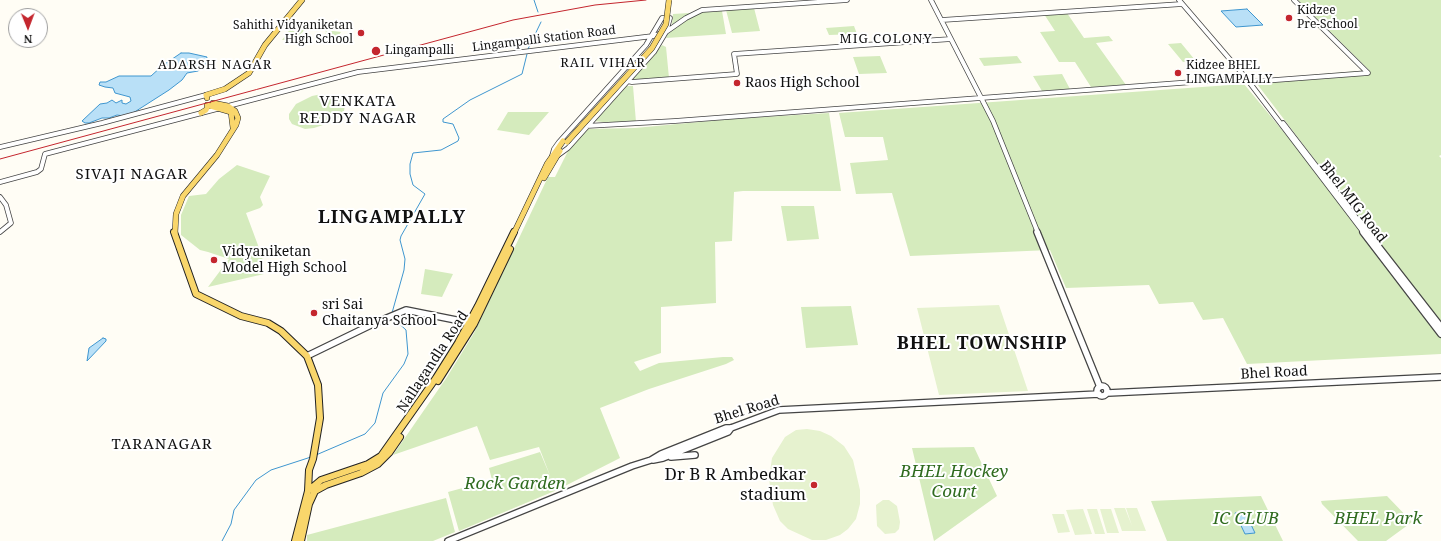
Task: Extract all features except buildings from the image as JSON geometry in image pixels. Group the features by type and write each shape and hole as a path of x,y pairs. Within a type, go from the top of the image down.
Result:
{"main road":[{"path":"208,96 228,89 250,75 268,44 303,0"},
{"path":"208,96 225,89 248,75 267,42 303,0"},
{"path":"565,141 649,47 662,24 666,0"},
{"path":"565,141 652,48 666,24 669,0"},
{"path":"210,104 229,107 235,110 238,118 236,125 217,155 183,196 176,214 174,231 196,294 240,315 268,323 291,340 307,356 318,385 319,426 313,459 309,470 309,493 301,541"},
{"path":"210,104 231,112 233,128"},
{"path":"201,113 206,110 210,104"},
{"name":"Nallagandla Road","path":"309,493 326,484 371,468 387,452 450,364 546,175 554,156 565,141"},
{"name":"Nallagandla Road","path":"309,493 320,480 368,464 387,452"},
{"path":"295,541 309,493"}],"street":[{"path":"653,36 666,32 686,18 702,10 847,0"},
{"path":"931,0 993,121 1100,387 1097,390 1099,394 1106,396 1108,393 1106,388 1100,387"},
{"path":"586,126 669,122 980,97 1368,73 1294,0"},
{"name":"Bhel MIG Road","path":"942,20 1181,2 1248,80 1441,334"},
{"path":"662,18 670,18 666,32 650,58 627,81 568,148 554,156 554,149 562,138 639,54 653,36 662,18"},
{"path":"653,36 663,38"},
{"name":"Lingampalli Station Road","path":"0,182 38,172 41,169 45,154 358,72 653,36"},
{"path":"627,81 632,82 737,74 734,54 951,38"},
{"path":"639,54 650,58"},
{"name":"Bhel MIG Road","path":"1248,80 1316,165 1441,327"},
{"path":"0,147 208,96"},
{"path":"0,197 6,205 11,223 0,232"},
{"path":"307,356 406,310 472,323"},
{"name":"Bhel Road","path":"1108,393 1441,377"},
{"name":"Bhel Road","path":"448,541 632,466 651,460 661,454 694,440 779,410 977,398 1099,394"},
{"path":"663,458 728,432 731,428"},
{"path":"651,460 695,455"}],"green space":[{"path":"1298,0 1441,0 1441,155 1439,156 1441,158 1441,325 1254,80 1369,70"},
{"path":"754,8 760,31 732,33 726,10"},
{"path":"722,11 726,34 666,38 672,25 673,14"},
{"path":"1067,13 1084,38 1109,36 1113,41 1096,43 1126,85 1091,87 1075,62 1059,62 1040,32 1055,31 1044,14"},
{"path":"854,26 857,34 829,35 826,28"},
{"path":"291,28 306,29 298,36 299,40 282,40"},
{"path":"325,30 341,32 333,43 317,42 325,36"},
{"path":"1181,43 1195,60 1183,62 1168,44"},
{"path":"662,45 666,47 669,78 631,80"},
{"path":"880,56 887,73 859,74 853,57"},
{"path":"1017,56 1022,63 984,66 979,58"},
{"path":"1062,74 1070,89 1042,91 1033,76"},
{"path":"1244,84 1311,165 1441,334 1441,354 1247,364 1223,318 1203,320 1193,302 1159,304 1149,285 1066,288 1050,250 910,256 892,193 856,194 850,163 888,160 883,137 845,137 839,113"},
{"path":"625,86 633,86 636,122 611,123 594,121"},
{"path":"322,94 338,96 343,100 345,105 344,111 339,117 332,122 314,128 305,129 292,124 289,119 289,114 296,104 312,96"},
{"path":"508,112 549,112 529,135 497,130"},
{"name":"Rock Garden","path":"829,113 841,191 734,192 732,241 715,242 716,303 661,307 661,353 634,362 640,371 659,363 723,357 732,357 734,360 726,364 649,389 600,408 620,458 557,490 459,531 448,492 492,480 489,468 540,452 551,478 539,447 490,460 477,426 393,455 447,377 474,333 548,177 555,177 568,151 586,129 635,128 731,119"},
{"path":"237,165 270,176 260,197 263,205 260,208 246,213 262,256 264,274 208,287 229,259 200,250 181,235 181,215 189,196 206,194 219,179"},
{"path":"781,206 814,206 819,239 787,241"},
{"path":"425,269 453,274 442,297 421,294"},
{"path":"999,305 1028,391 939,395 917,308"},
{"path":"851,306 858,345 806,348 801,307"},
{"name":"Dr B R Ambedkar stadium","path":"807,429 820,431 831,436 844,446 853,460 860,490 860,504 856,519 848,529 840,535 826,540 812,540 788,529 780,521 773,505 769,479 772,458 785,437 796,430"},
{"name":"BHEL Hockey Court","path":"974,447 997,496 934,541 912,448"},
{"name":"IC CLUB","path":"1261,496 1283,541 1167,541 1151,501"},
{"name":"BHEL Park","path":"1387,496 1412,522 1386,541 1358,541 1322,504 1321,501"},
{"path":"446,498 455,532 433,541 307,541 307,535"},
{"path":"883,500 889,500 897,506 900,522 899,529 895,533 885,534 877,526 876,505"},
{"path":"1114,508 1125,508 1132,526 1126,508 1137,508 1146,531 1122,531"},
{"path":"1083,509 1092,534 1075,535 1066,510"},
{"path":"1087,509 1097,509 1105,534 1095,534"},
{"path":"1100,509 1111,509 1119,533 1107,533"},
{"path":"1052,514 1064,514 1070,532 1058,533"}],"water":[{"path":"1247,9 1263,25 1236,27 1221,11"},
{"path":"181,53 189,53 207,57 205,66 198,71 187,73 182,80 169,90 133,113 123,116 117,115 109,118 102,118 89,123 82,121 100,104 107,103 112,100 116,103 122,100 122,103 126,104 131,101 130,97 115,93 113,88 99,85 100,82 106,82 119,76 151,76 162,66"},
{"path":"103,338 106,339 106,341 87,361 89,348"},
{"path":"1245,512 1255,533 1245,534 1235,513"}],"waterway":[{"path":"534,0 538,12"},
{"path":"528,49 541,22"},
{"path":"392,313 404,270 405,259 400,240 401,236 425,194 413,185 410,174 410,164 413,153 441,150 458,141 459,138 453,124 443,122 443,119 470,100 522,74 527,54"},
{"path":"316,455 365,434 375,423 383,393 404,364 408,354 406,330 393,318"},
{"path":"222,541 231,524 234,510 256,480 271,470 311,457"}],"railway":[{"path":"0,159 513,20 595,5 646,0"}],"place":[{"name":"Kidzee Pre-School","path":"1289,18"},
{"name":"Sahithi Vidyaniketan High School","path":"361,33"},
{"name":"Lingampalli","path":"376,51"},
{"name":"Kidzee BHEL LINGAMPALLY","path":"1178,73"},
{"name":"Raos High School","path":"737,83"},
{"name":"Vidyaniketan Model High School","path":"214,260"},
{"name":"sri Sai Chaitanya School","path":"314,313"},
{"name":"Dr B R Ambedkar stadium","path":"814,485"}],"district":[{"name":"MIG COLONY","path":"886,39"},
{"name":"RAIL VIHAR","path":"603,63"},
{"name":"ADARSH NAGAR","path":"215,65"},
{"name":"VENKATA REDDY NAGAR","path":"358,110"},
{"name":"SIVAJI NAGAR","path":"132,175"},
{"name":"LINGAMPALLY","path":"392,218"},
{"name":"BHEL TOWNSHIP","path":"982,344"},
{"name":"TARANAGAR","path":"162,445"}]}
